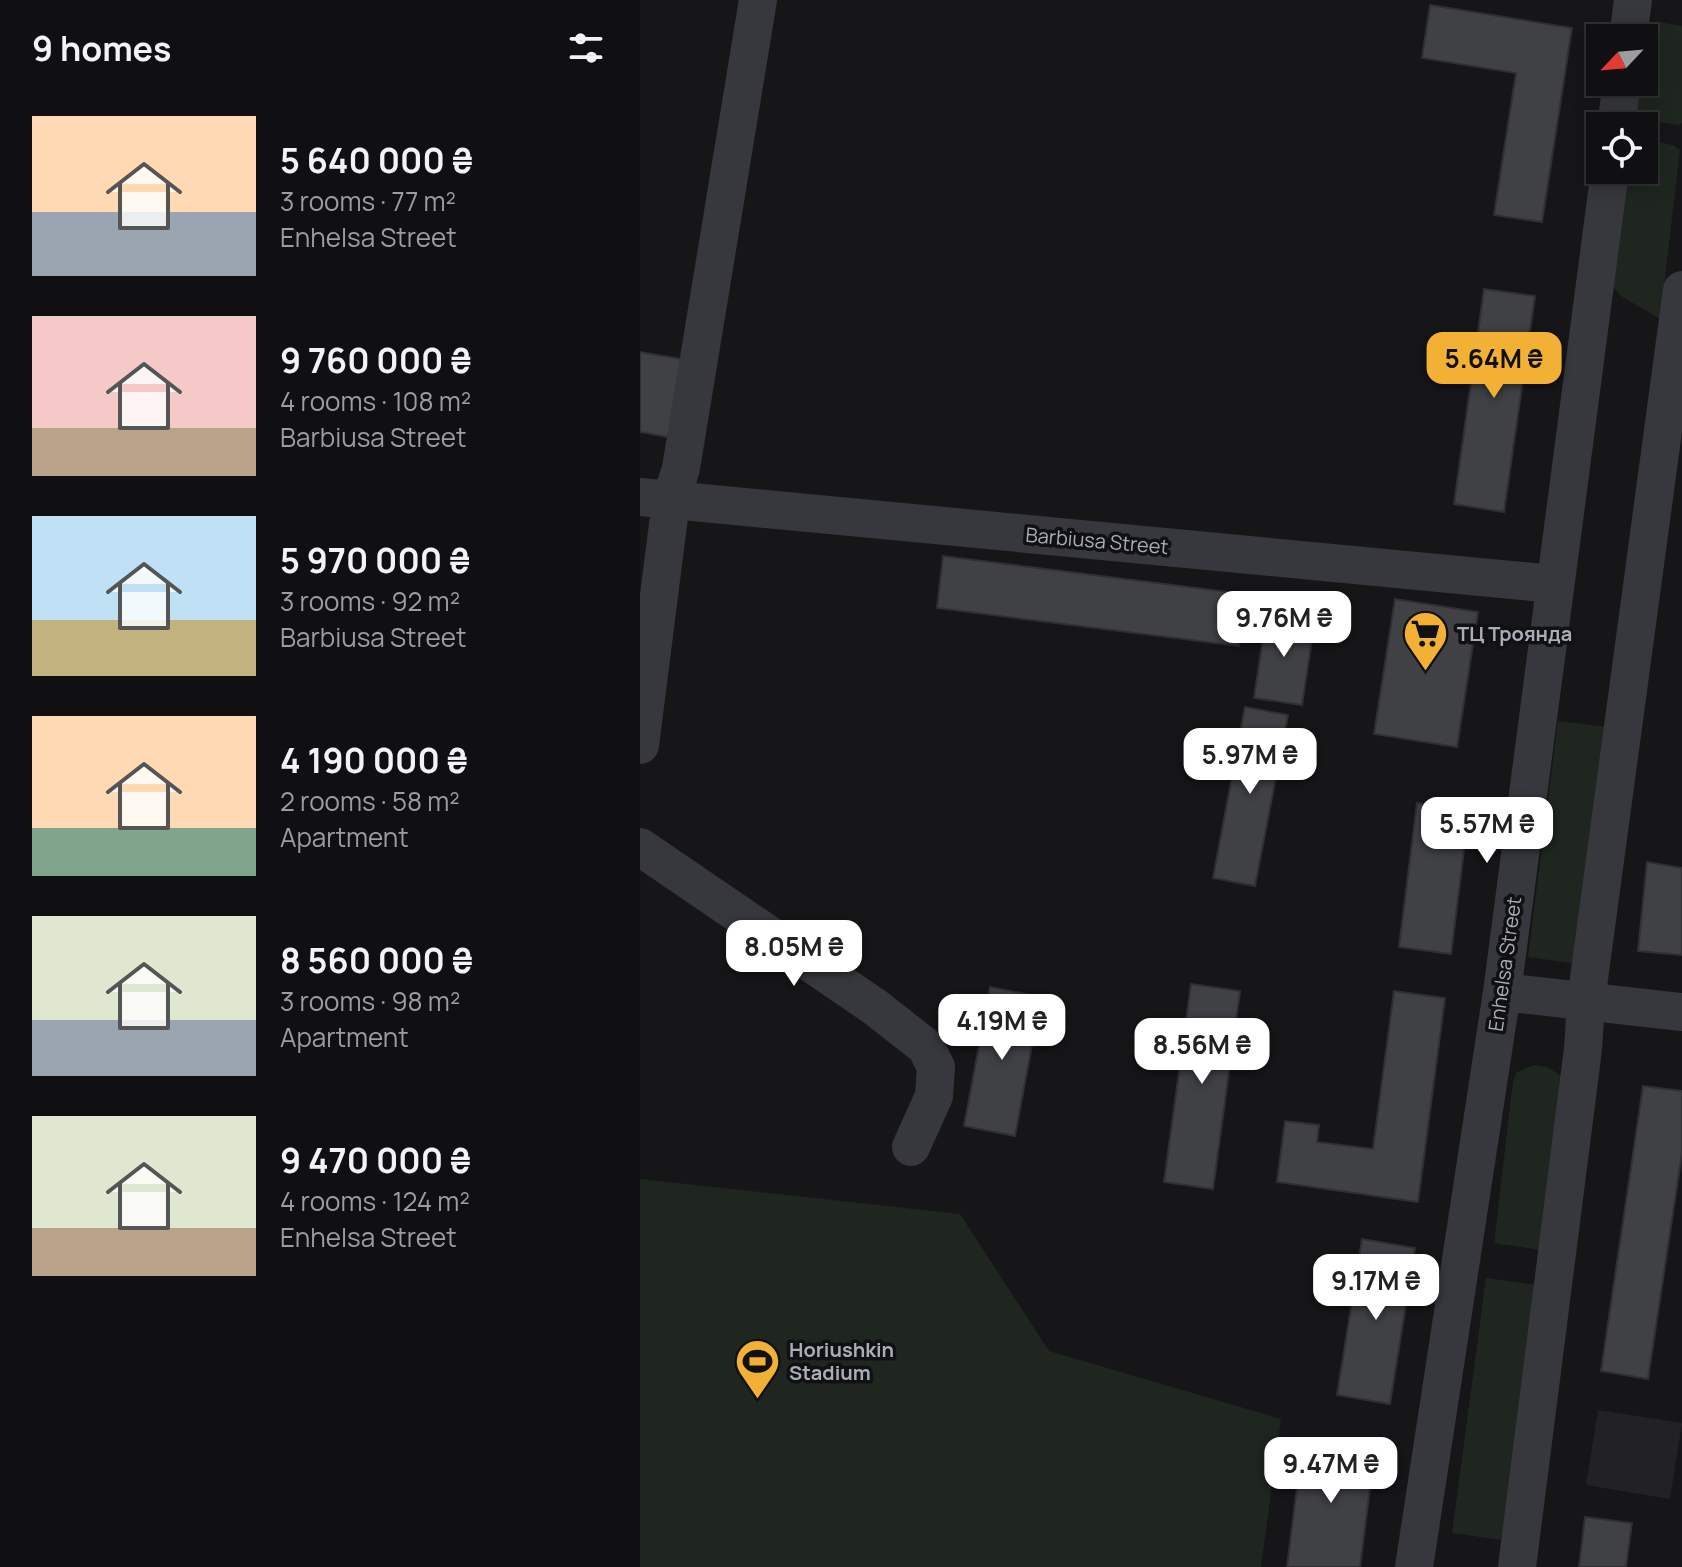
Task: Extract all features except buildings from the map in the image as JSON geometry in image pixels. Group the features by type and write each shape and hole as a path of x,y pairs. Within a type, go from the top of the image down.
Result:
{"street":[{"path":"640,745 655,499 681,468 758,0"},
{"path":"1630,24 1633,0"},
{"name":"Enhelsa Street","path":"1414,1567 1502,992 1608,184"},
{"path":"1517,1567 1583,1049 1586,1001 1682,290"},
{"name":"Barbiusa Street","path":"655,499 1554,584"},
{"path":"640,847 875,1007 926,1047 936,1067 934,1096 911,1147"},
{"path":"1502,992 1682,1012"}],"shaded area":[{"path":"1657,24 1682,26 1682,123 1678,125 1658,121 1658,112 1633,110 1636,96 1658,96"},
{"path":"1658,142 1673,145 1680,150 1660,319 1621,296 1613,287 1625,184 1658,184"},
{"path":"1558,721 1608,727 1578,964 1528,957"},
{"path":"1534,1065 1547,1067 1563,1077 1541,1250 1494,1243 1513,1081 1517,1072"},
{"path":"640,1179 960,1214 1049,1351 1281,1419 1261,1567 640,1567"},
{"path":"1486,1278 1536,1285 1502,1540 1452,1533"},
{"path":"1598,1410 1682,1423 1670,1499 1586,1485"}],"place":[{"name":"ТЦ Троянда","path":"1426,673"},
{"name":"Horiushkin Stadium","path":"758,1401"}]}
